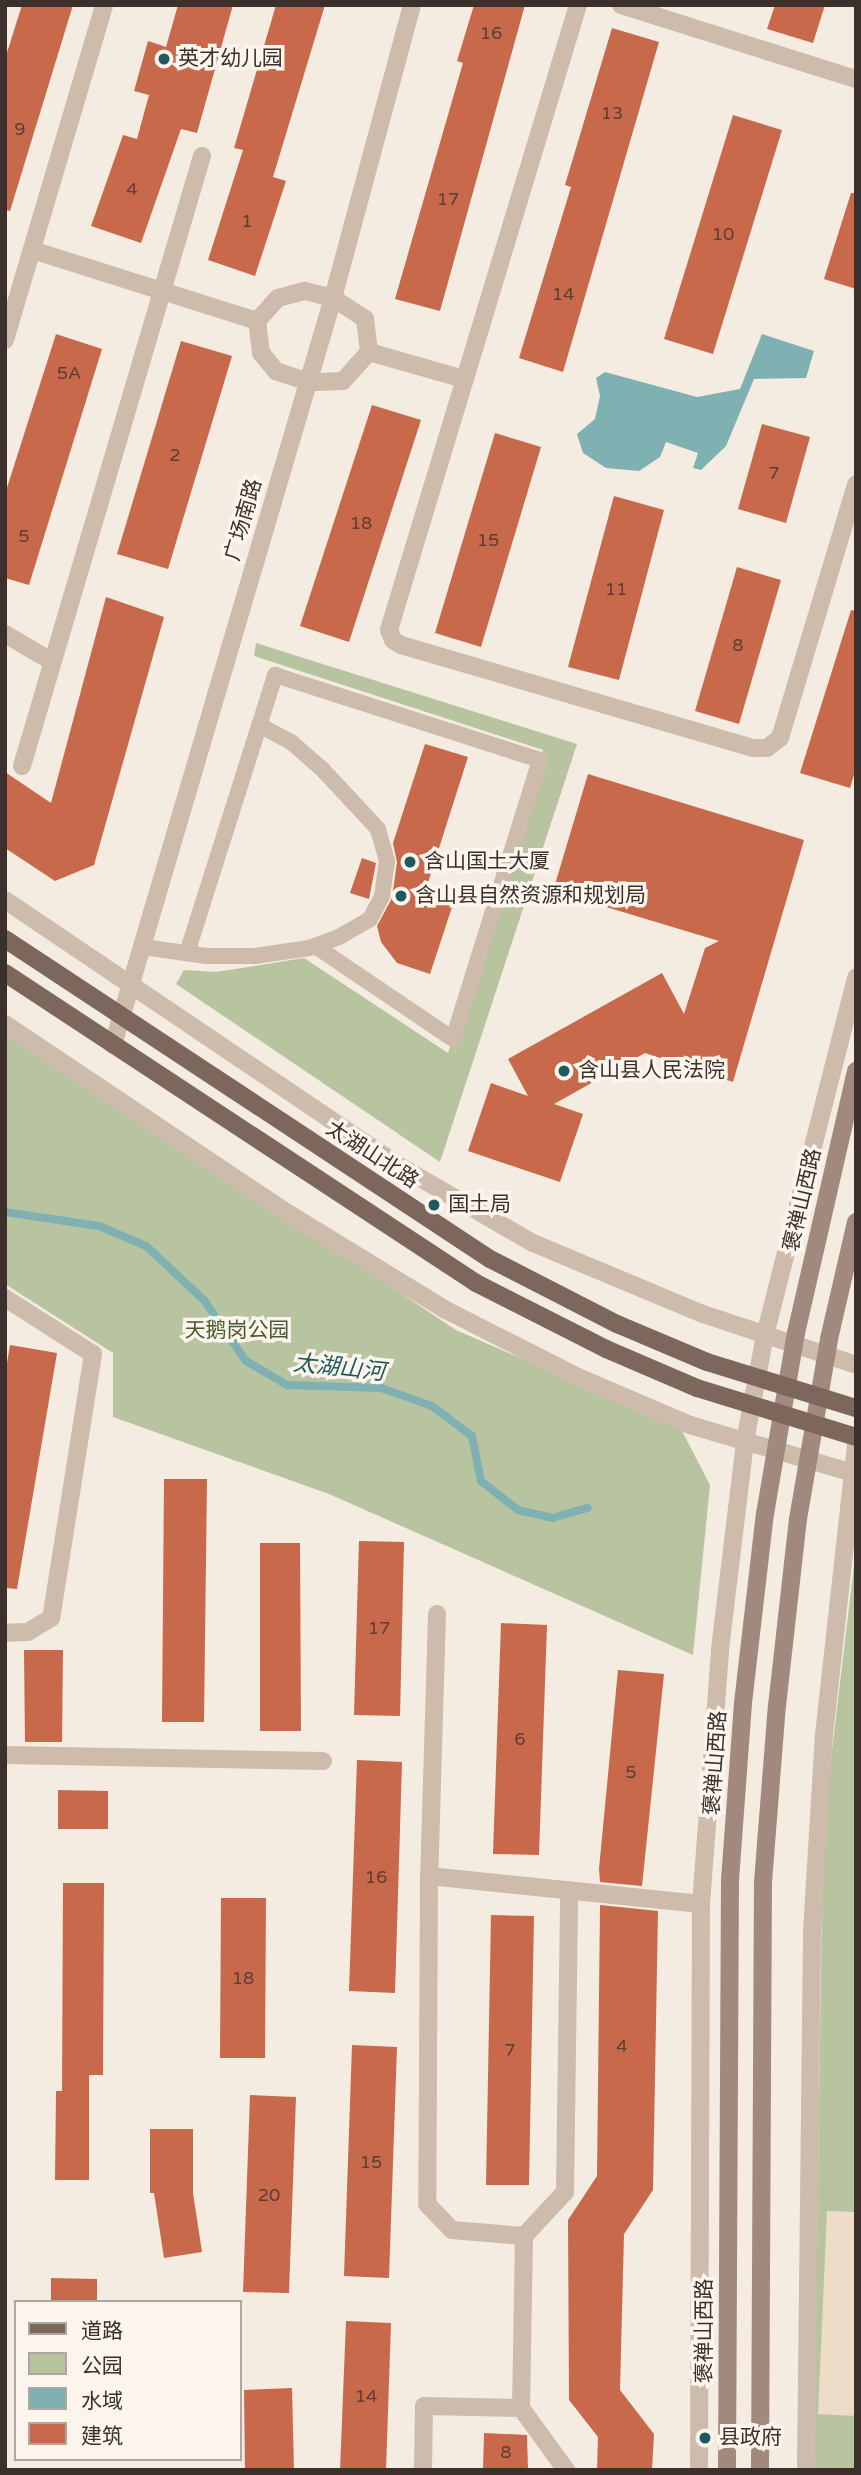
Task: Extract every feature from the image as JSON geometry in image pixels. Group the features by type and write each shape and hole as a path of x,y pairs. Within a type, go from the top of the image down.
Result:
{"main road":[{"name":"太湖山北路","path":"5,939 490,1259 617,1324 707,1362 856,1408"},
{"path":"5,973 476,1283 606,1349 697,1388 856,1437"},
{"name":"褒禅山西路","path":"727,2470 730,1880 745,1690 776,1450 794,1345 856,1070"},
{"path":"760,2470 763,1882 776,1706 808,1460 826,1355 856,1222"}],"street":[{"path":"5,340 104,5"},
{"name":"广场南路","path":"113,1045 334,298 412,5"},
{"path":"578,5 389,629 393,639 754,748 767,748 780,738 856,484"},
{"path":"621,5 856,79"},
{"path":"22,766 202,156"},
{"path":"32,250 257,321"},
{"path":"306,291 334,298 365,319 369,352 343,381 309,382 276,371 261,353 257,321 278,298 306,291"},
{"path":"369,352 464,379"},
{"path":"5,634 51,661"},
{"path":"5,900 396,1164 533,1243 703,1314 856,1365"},
{"path":"699,2470 701,1903 720,1649 745,1441 765,1335 856,977"},
{"path":"5,1024 286,1212 446,1310 578,1377 690,1425 853,1473"},
{"path":"5,1298 93,1354 51,1618 28,1632 5,1633"},
{"path":"806,2470 812,1931 824,1735 856,1443"},
{"path":"437,1614 429,1876 427,2204 452,2230 524,2236"},
{"path":"5,1755 323,1761"},
{"path":"429,1876 701,1903"},
{"path":"566,2470 521,2408 524,2236 565,2192 569,1890"},
{"path":"423,2470 424,2406 521,2408"}],"lane":[{"path":"187,953 275,675 540,760 453,1039 315,946"},
{"path":"143,947 187,953 256,956 315,946 340,937 370,919 382,896 387,861 378,829 358,805 291,742 260,725"}],"green space":[{"path":"256,643 577,744 440,1162 176,984 184,970 216,972 304,958 448,1053 543,750 254,656"},
{"name":"天鹅岗公园","path":"5,1028 456,1330 680,1427 710,1485 693,1655 329,1494 113,1417 113,1353 5,1284"},
{"path":"856,1548 856,2470 814,2470 823,1827"}],"shaded area":[{"path":"827,2211 856,2212 856,2416 818,2414"}],"water":[{"path":"762,334 814,351 806,378 754,379 726,446 701,470 693,468 698,453 666,442 660,457 639,471 606,468 583,453 577,434 595,419 600,396 596,378 605,372 697,397 740,389"}],"building":[{"path":"22,5 73,5 10,211 5,210 5,59"},
{"path":"178,5 233,5 197,133 181,129 141,243 91,226 123,135 137,139 149,95 134,91 148,41 166,47"},
{"path":"276,5 325,5 273,177 286,181 255,276 208,260 243,150 234,148"},
{"path":"474,5 525,5 440,311 395,299 463,63 457,61"},
{"path":"775,5 825,5 813,43 767,29"},
{"path":"612,28 659,42 563,372 519,358 571,187 565,185"},
{"path":"733,115 782,130 713,354 664,339"},
{"path":"851,193 856,193 856,289 824,279"},
{"path":"56,334 102,349 29,585 5,578 5,494"},
{"path":"181,341 232,356 168,569 117,554"},
{"path":"372,405 421,420 349,642 300,626"},
{"path":"762,424 810,437 786,523 738,509"},
{"path":"495,433 541,447 481,647 435,633"},
{"path":"614,496 664,510 619,680 568,667"},
{"path":"737,567 781,580 739,724 695,711"},
{"path":"106,597 164,617 94,865 55,881 5,848 5,772 51,803"},
{"path":"851,610 856,611 856,768 850,788 800,773"},
{"name":"含山国土大厦","path":"425,744 468,757 426,889 455,898 430,974 397,963 381,942 377,926 392,898 397,862 393,843"},
{"path":"588,774 804,840 733,1082 645,1053 554,1104 583,1114 560,1182 468,1151 491,1083 528,1096 508,1059 662,973 684,1014 705,948 719,941 553,891"},
{"path":"362,858 376,863 369,899 350,893"},
{"path":"10,1345 57,1353 17,1589 5,1588 5,1375"},
{"path":"164,1479 207,1479 204,1722 162,1722"},
{"path":"359,1541 404,1542 400,1716 354,1715"},
{"path":"260,1543 300,1543 301,1731 260,1731"},
{"path":"501,1623 547,1625 539,1855 493,1854"},
{"path":"24,1650 63,1650 62,1742 25,1742"},
{"path":"618,1670 664,1674 642,1886 600,1882"},
{"path":"357,1760 402,1762 395,1993 349,1991"},
{"path":"58,1790 108,1791 108,1829 58,1829"},
{"path":"63,1883 104,1883 103,2075 89,2075 89,2180 55,2180 56,2091 62,2091"},
{"path":"221,1898 266,1898 265,2058 220,2058"},
{"path":"600,1905 658,1911 653,2190 624,2234 620,2390 654,2434 652,2470 597,2470 598,2437 569,2400 568,2220 597,2176"},
{"path":"491,1915 534,1916 529,2185 486,2185"},
{"path":"352,2045 397,2047 389,2278 344,2276"},
{"path":"250,2095 296,2097 289,2293 243,2292"},
{"path":"150,2129 193,2129 193,2193 202,2252 164,2258 154,2193 150,2193"},
{"path":"51,2278 97,2279 97,2300 51,2300"},
{"path":"346,2321 391,2323 386,2470 340,2470"},
{"path":"292,2388 294,2470 245,2470 244,2390"},
{"path":"484,2433 527,2435 528,2470 483,2470"}],"waterway":[{"name":"太湖山河","path":"5,1212 99,1226 146,1246 204,1300 246,1361 287,1385 381,1388 432,1406 472,1436 481,1481 518,1510 552,1518 588,1508"}],"place":[{"name":"英才幼儿园","path":"164,59"},
{"name":"含山国土大厦","path":"410,862"},
{"name":"含山县自然资源和规划局","path":"401,896"},
{"name":"含山县人民法院","path":"564,1071"},
{"name":"国土局","path":"434,1205"},
{"name":"县政府","path":"705,2438"}]}
